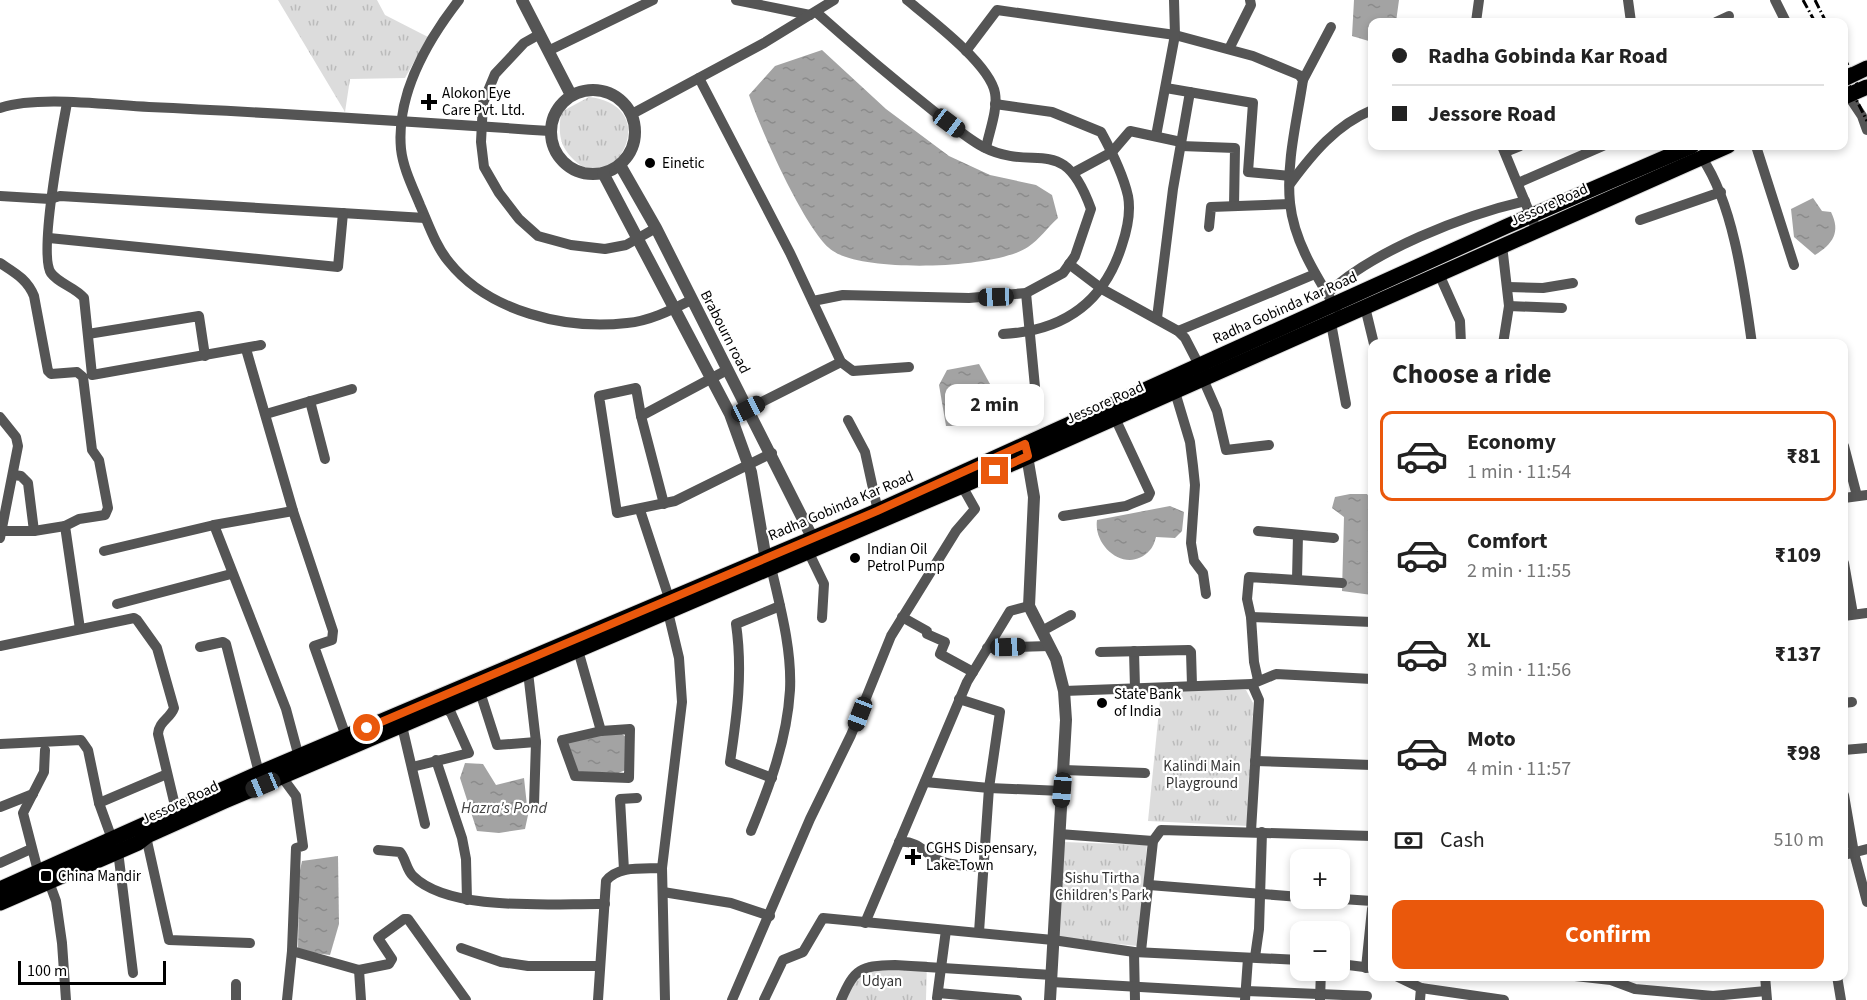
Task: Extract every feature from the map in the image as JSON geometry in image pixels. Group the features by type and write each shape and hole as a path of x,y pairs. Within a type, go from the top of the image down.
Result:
{"main road":[{"path":"1848,77 1867,68"},
{"path":"1848,95 1867,87"},
{"name":"Radha Gobinda Kar Road","path":"1334,310 1531,215 1697,152"},
{"name":"Jessore Road","path":"812,545 879,516 962,486 1027,450 1115,418 1175,392 1201,373 1334,310 1365,307 1537,231 1697,152"},
{"name":"Radha Gobinda Kar Road","path":"879,516 1201,373"},
{"name":"Radha Gobinda Kar Road","path":"0,889 38,871 115,845 144,831 176,810 258,773 300,763 812,545"},
{"path":"348,742 402,726 578,650 669,605"},
{"name":"Jessore Road","path":"144,831 282,777 300,763"},
{"path":"0,903 49,882 115,845"}],"street":[{"path":"459,0 444,18 413,74 403,121 401,150 425,218 448,262 479,291 508,305 555,321 594,324 628,323 673,309 691,300"},
{"path":"522,0 571,96"},
{"path":"624,0 630,11"},
{"path":"548,51 653,0"},
{"path":"632,114 834,0"},
{"path":"907,0 966,51 992,84 995,91 995,104 986,148"},
{"path":"1156,136 1175,35 1174,0"},
{"path":"1229,49 1251,5 1250,0"},
{"path":"1477,18 1479,0"},
{"path":"1628,0 1628,18"},
{"path":"1775,0 1784,18"},
{"path":"743,1 813,13 914,96 972,140 986,148 1014,158 1048,156 1073,173 1078,177 1091,209 1084,233 1069,264 1062,273 1026,293 969,298 843,296 813,300"},
{"path":"966,51 998,10 1175,35 1229,49 1292,70 1303,80"},
{"path":"1725,18 1729,16"},
{"path":"1330,27 1303,80 1290,180 1290,204 1307,258 1334,310"},
{"path":"540,34 524,43 495,74 483,103 484,167 506,202 538,236 571,245 605,249 626,245 656,228"},
{"path":"699,78 813,300 841,362 853,370 909,366"},
{"path":"1166,88 1253,103 1248,172 1290,180"},
{"path":"582,91 606,91 616,96 632,114 636,136 627,157 620,165 603,173 587,174 573,169 561,160 553,146 550,131 553,117 560,105 571,96 582,91"},
{"path":"1157,318 1173,189 1190,92"},
{"path":"1848,98 1862,116 1867,130"},
{"path":"0,108 19,101 67,103 550,131"},
{"path":"67,103 50,199 47,262 50,272 79,291 84,298 92,375 261,345"},
{"path":"995,104 1053,112 1101,132 1112,152 1128,196 1129,214 1117,263 1102,289 1081,309 1030,332 1003,334"},
{"path":"1290,180 1338,129 1368,112"},
{"path":"1073,173 1112,152 1130,131 1181,144 1235,148 1234,206"},
{"path":"1504,150 1537,231"},
{"path":"1518,183 1594,150"},
{"path":"1757,150 1794,265"},
{"path":"1697,152 1715,176 1720,192 1744,287 1751,339"},
{"name":"Brabourn road","path":"620,165 656,228 727,370 772,453 812,545"},
{"path":"603,173 730,414 748,465 780,606 789,657 790,688 785,730 772,778 752,831"},
{"path":"1640,220 1720,192"},
{"path":"0,196 50,199 60,196 425,218"},
{"path":"1346,404 1334,310 1339,282 1378,257 1490,210 1525,201"},
{"path":"1209,227 1211,207 1290,204"},
{"path":"49,238 338,267 343,213"},
{"path":"1502,245 1509,306 1504,339"},
{"path":"0,263 20,276 29,285 34,296 48,371 51,374 77,372 82,377 92,450 99,460 108,512 65,526 1,534 18,446 16,437 0,417"},
{"path":"1069,264 1102,289 1157,318 1185,338 1217,411 1226,450 1269,446"},
{"path":"1178,331 1316,274"},
{"path":"1439,274 1460,321 1461,339"},
{"path":"1508,287 1543,288 1573,284"},
{"path":"1026,293 1035,387"},
{"path":"1509,306 1562,308"},
{"path":"1365,307 1373,339"},
{"path":"88,334 199,316 205,356"},
{"path":"246,349 293,511 333,631 332,640 314,646 348,742"},
{"path":"748,409 841,362"},
{"path":"641,416 727,370"},
{"path":"266,414 352,388"},
{"path":"664,504 636,388 599,396 617,513 640,510 664,504 675,501 772,453"},
{"path":"1175,392 1190,442 1195,485 1191,543 1194,561 1203,573 1206,594"},
{"path":"310,401 325,459"},
{"path":"1063,516 1126,506 1148,497 1150,493 1115,418"},
{"path":"848,420 865,452 879,516"},
{"path":"1027,450 1034,497 1029,606 1056,659 1064,691 1064,770 1050,1000"},
{"path":"1848,457 1862,496"},
{"path":"14,475 21,476 28,483 34,531"},
{"path":"732,1000 810,819 851,735 876,670 902,616 956,531 975,509 962,486"},
{"path":"640,510 669,605 679,658 682,702 662,868 665,1000"},
{"path":"104,551 214,525 293,511"},
{"path":"214,525 231,574 286,709 300,763"},
{"path":"65,526 80,629"},
{"path":"1258,531 1334,538"},
{"path":"1297,579 1298,535"},
{"path":"812,545 824,584 822,618"},
{"path":"117,604 231,574"},
{"path":"1246,995 1260,894 1255,761 1259,700 1255,682 1251,617 1246,599 1249,577 1342,584"},
{"path":"772,778 730,762 740,703 740,647 736,624 780,606"},
{"path":"865,923 959,699 1010,611 1029,606"},
{"path":"1042,631 1071,615"},
{"path":"1848,615 1867,616"},
{"path":"902,616 927,631 927,634 945,642 940,654 973,672"},
{"path":"1251,617 1368,622"},
{"path":"0,646 134,618 153,642 174,708 158,729 176,810"},
{"path":"200,647 223,642 226,644 258,773"},
{"path":"987,648 1049,646"},
{"path":"578,650 601,731"},
{"path":"1134,651 1135,688"},
{"path":"1100,652 1191,651 1192,685"},
{"path":"528,672 536,742 534,805"},
{"path":"1064,691 1255,682 1276,674 1368,679"},
{"path":"480,692 497,745 536,742"},
{"path":"959,699 1000,712 989,788 979,932"},
{"path":"412,766 469,753 451,713 444,708"},
{"path":"402,726 425,824"},
{"path":"630,729 629,778 574,776 562,740 601,731 630,729"},
{"path":"0,744 81,740 88,750 99,803 115,845 133,973"},
{"path":"1848,750 1867,748"},
{"path":"45,750 44,772 23,813 38,871 49,882 56,901 62,942 66,1000"},
{"path":"436,760 462,838 466,859 466,900"},
{"path":"1255,761 1368,765"},
{"path":"1064,770 1145,773"},
{"path":"99,803 167,774"},
{"path":"282,777 296,796 303,846 296,848 292,951 287,1000"},
{"path":"926,782 989,788 1062,790"},
{"path":"0,807 33,794"},
{"path":"624,870 620,798 637,798"},
{"path":"1135,1000 1137,951 1149,885 1153,841 1157,833 1167,828 1368,836"},
{"path":"144,831 169,940 250,943"},
{"path":"1059,834 1153,841"},
{"path":"899,842 907,841 924,847 940,861 982,867"},
{"path":"0,863 31,849"},
{"path":"1867,849 1849,854 1867,902"},
{"path":"378,850 400,852 410,871 423,884 466,900 528,904 605,904"},
{"path":"598,1000 598,966 606,881 614,873 624,870 662,868"},
{"path":"1149,885 1290,896"},
{"path":"663,892 731,903 770,915"},
{"path":"1350,900 1368,901"},
{"path":"764,1000 783,960 803,952 823,918 979,932 1137,951 1290,960"},
{"path":"292,951 359,970 393,963 378,938 404,919 408,919 466,1000"},
{"path":"946,930 938,997 1017,1000"},
{"path":"461,948 501,962 528,966 598,966"},
{"path":"1350,965 1368,968"},
{"path":"841,1000 851,977 868,966 941,967 1136,988 1246,995 1367,996"},
{"path":"359,970 361,1000"},
{"path":"1320,997 1321,981"},
{"path":"1406,981 1421,988 1504,1000"},
{"path":"1614,981 1635,989 1714,998 1766,996 1765,981"},
{"path":"1838,981 1841,1000"},
{"path":"236,984 236,1000"},
{"path":"1420,1000 1421,988"}],"green space":[{"path":"278,0 377,0 385,15 428,37 405,78 350,79 345,112"},
{"path":"589,97 612,104 625,117 628,132 625,147 616,160 603,168 588,168 572,158 560,136 561,112"},
{"name":"Kalindi Main Playground","path":"1161,690 1246,690 1253,703 1249,826 1148,821"},
{"name":"Sishu Tirtha Children's Park","path":"1063,842 1147,845 1138,946 1058,938"},
{"name":"Udyan","path":"871,961 927,961 926,1000 837,1000 850,974"}],"water":[{"path":"1354,0 1399,0 1397,18 1368,18 1368,41 1352,36"},
{"path":"822,50 886,109 949,156 990,175 1036,185 1052,195 1058,218 1028,247 989,260 961,264 900,265 872,263 849,258 833,251 810,224 797,202 773,154 749,95 775,66"},
{"path":"1813,198 1822,211 1831,212 1835,226 1831,242 1815,255 1794,237 1791,209"},
{"path":"979,364 990,384 995,416 987,426 946,426 939,385 947,370"},
{"path":"1350,494 1368,495 1368,594 1342,591 1344,517 1332,508 1335,497"},
{"path":"1170,506 1184,512 1182,531 1175,538 1156,537 1151,549 1141,557 1132,560 1123,559 1114,555 1100,540 1097,520"},
{"path":"618,731 626,737 626,770 618,773 576,772 567,743"},
{"name":"Hazra's Pond","path":"465,763 483,764 496,785 524,778 528,815 525,829 499,833 477,831 460,778"},
{"path":"338,856 339,924 330,955 298,951 299,875 302,861"}],"railway":[{"path":"1803,0 1813,18"},
{"path":"1815,0 1824,18"},
{"path":"1848,65 1857,84"},
{"path":"1848,83 1867,121"}],"place":[{"name":"Alokon Eye Care Pvt. Ltd.","path":"429,102"},
{"name":"Einetic","path":"650,163"},
{"name":"Indian Oil Petrol Pump","path":"855,558"},
{"name":"State Bank of India","path":"1102,703"},
{"name":"CGHS Dispensary, Lake-Town","path":"913,857"},
{"name":"China Mandir","path":"46,876"}],"route":[{"path":"367,728 877,511 1025,444 1028,456 995,471"}]}
